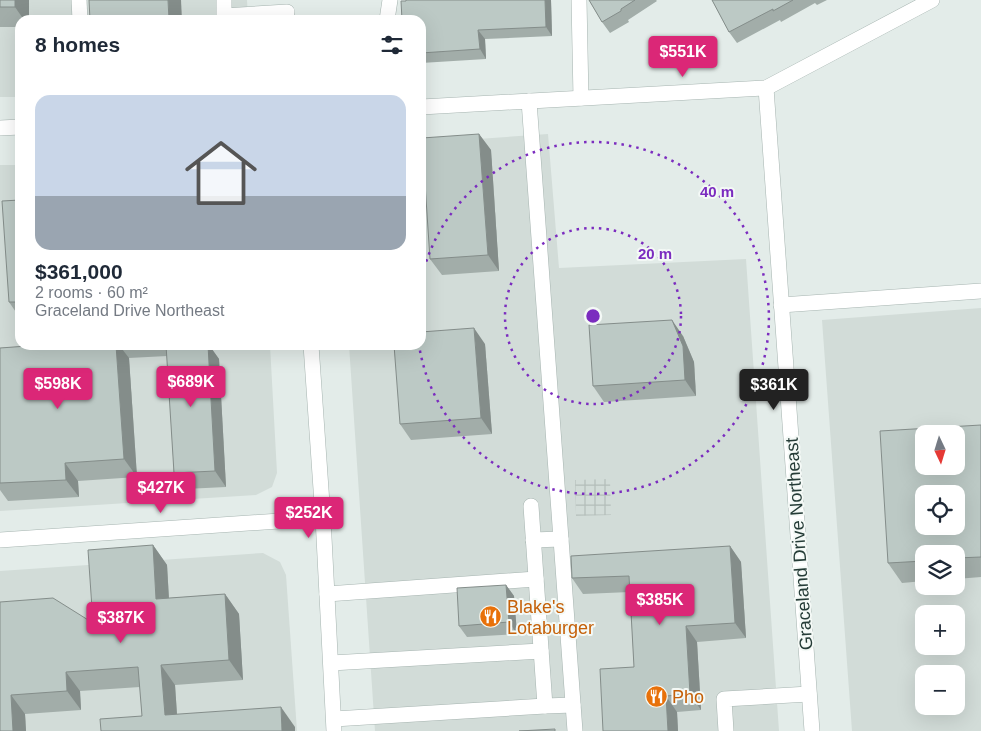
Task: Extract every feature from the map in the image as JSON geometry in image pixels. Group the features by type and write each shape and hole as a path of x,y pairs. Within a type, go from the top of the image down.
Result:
{"street":[{"path":"79,0 80,15"},
{"path":"224,0 225,15"},
{"path":"388,15 390,0"},
{"path":"579,0 581,98"},
{"path":"426,107 766,88 932,0"},
{"path":"252,15 287,11"},
{"name":"Graceland Drive Northeast","path":"766,88 812,731"},
{"path":"529,101 575,731"},
{"path":"0,128 15,127"},
{"path":"781,305 981,291"},
{"path":"310,350 328,594 334,725 574,705"},
{"path":"531,506 545,706"},
{"path":"0,540 323,518"},
{"path":"533,540 561,539"},
{"path":"328,594 536,579"},
{"path":"331,663 541,651"},
{"path":"726,731 724,699 809,694"}],"shaded area":[{"path":"0,0 247,0 248,15 15,15 15,97 0,97"},
{"path":"548,134 559,268 746,259 779,731 375,731 349,350 426,350 426,143"},
{"path":"0,165 15,165 15,350 270,350 277,473 272,487 256,495 0,511"},
{"path":"981,308 981,731 852,731 822,320"},
{"path":"610,479 611,515 576,516 575,480"},
{"path":"263,553 280,562 286,575 297,731 0,731 0,571"}],"building":[{"path":"0,0 15,0 15,7 0,7"},
{"path":"89,0 168,0 169,15 90,15"},
{"path":"545,0 546,27 478,30 480,49 426,53 426,15 402,15 401,1"},
{"path":"589,0 635,0 602,22"},
{"path":"712,0 793,0 729,32"},
{"path":"479,134 488,255 430,259 426,198 426,138"},
{"path":"15,200 15,302 9,302 2,201"},
{"path":"672,320 683,346 685,380 593,386 589,325"},
{"path":"474,328 481,418 400,424 394,350 426,350 426,332"},
{"path":"15,347 15,350 116,350 124,459 65,463 66,480 0,483 0,348"},
{"path":"166,350 208,350 215,471 174,473"},
{"path":"981,425 981,557 965,558 965,545 915,545 915,562 888,563 880,431 915,429 915,475 965,475 965,426"},
{"path":"153,545 156,599 225,594 229,660 161,665 165,715 281,707 282,731 101,731 100,719 142,716 138,667 66,672 67,691 11,695 13,731 0,731 0,602 53,598 93,623 88,550"},
{"path":"730,546 735,623 686,626 690,694 666,696 668,731 603,731 600,669 634,667 629,576 572,578 571,556"},
{"path":"506,585 509,622 459,626 457,588"},
{"path":"555,729 555,731 519,731"}],"place":[{"name":"Blake's Lotaburger","path":"491,617"},
{"name":"Pho","path":"656,697"}]}
